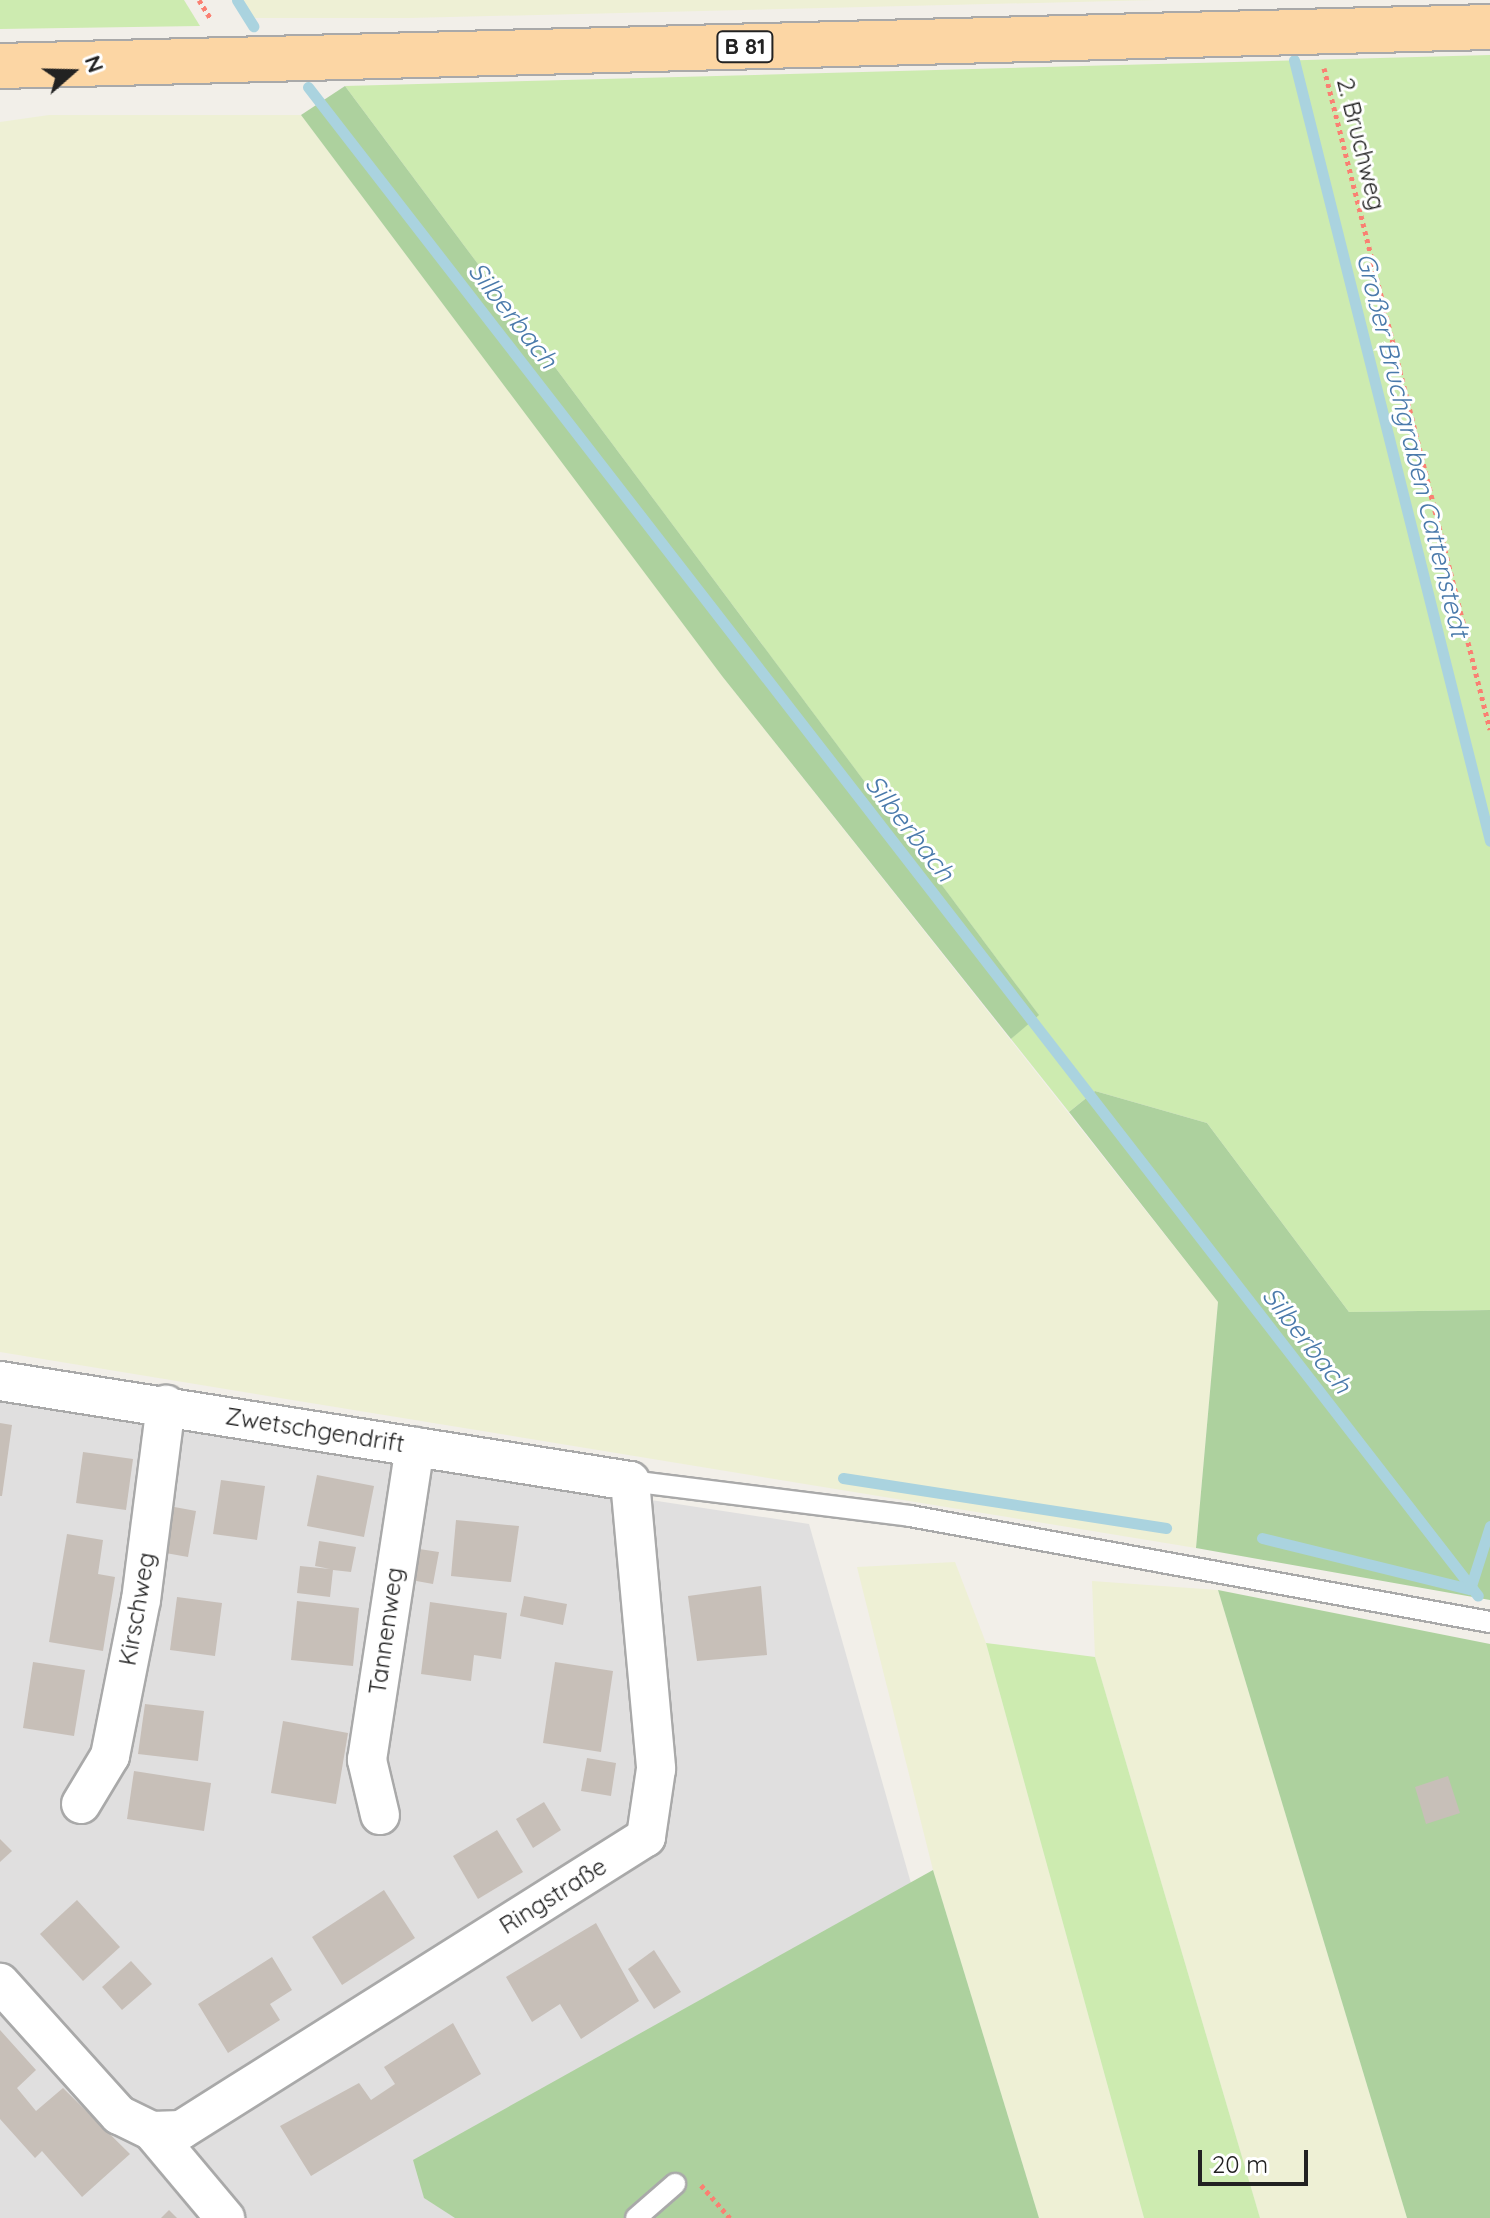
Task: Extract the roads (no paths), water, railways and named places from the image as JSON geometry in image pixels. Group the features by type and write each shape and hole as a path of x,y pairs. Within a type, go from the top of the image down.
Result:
{"main road":[{"name":"B 81","path":"0,66 1490,27"}],"street":[{"name":"Zwetschgendrift","path":"0,1381 630,1481"},
{"name":"Kirschweg","path":"81,1804 110,1756 141,1600 166,1405"},
{"name":"Tannenweg","path":"380,1815 367,1760 415,1447"},
{"name":"Ringstraße","path":"152,2131 181,2130 646,1837 656,1769 651,1663 630,1481"},
{"path":"0,1983 119,2115 152,2131 225,2218"}],"lane":[{"path":"630,1481 910,1516 1490,1622"},
{"path":"636,2218 675,2184"}],"waterway":[{"name":"Silberbach","path":"237,0 253,26"},
{"name":"Großer Bruchgraben Cattenstedt","path":"1294,60 1490,841"},
{"name":"Silberbach","path":"308,87 1478,1596"},
{"path":"843,1478 1166,1528"},
{"path":"1262,1538 1470,1589 1490,1526"}]}
